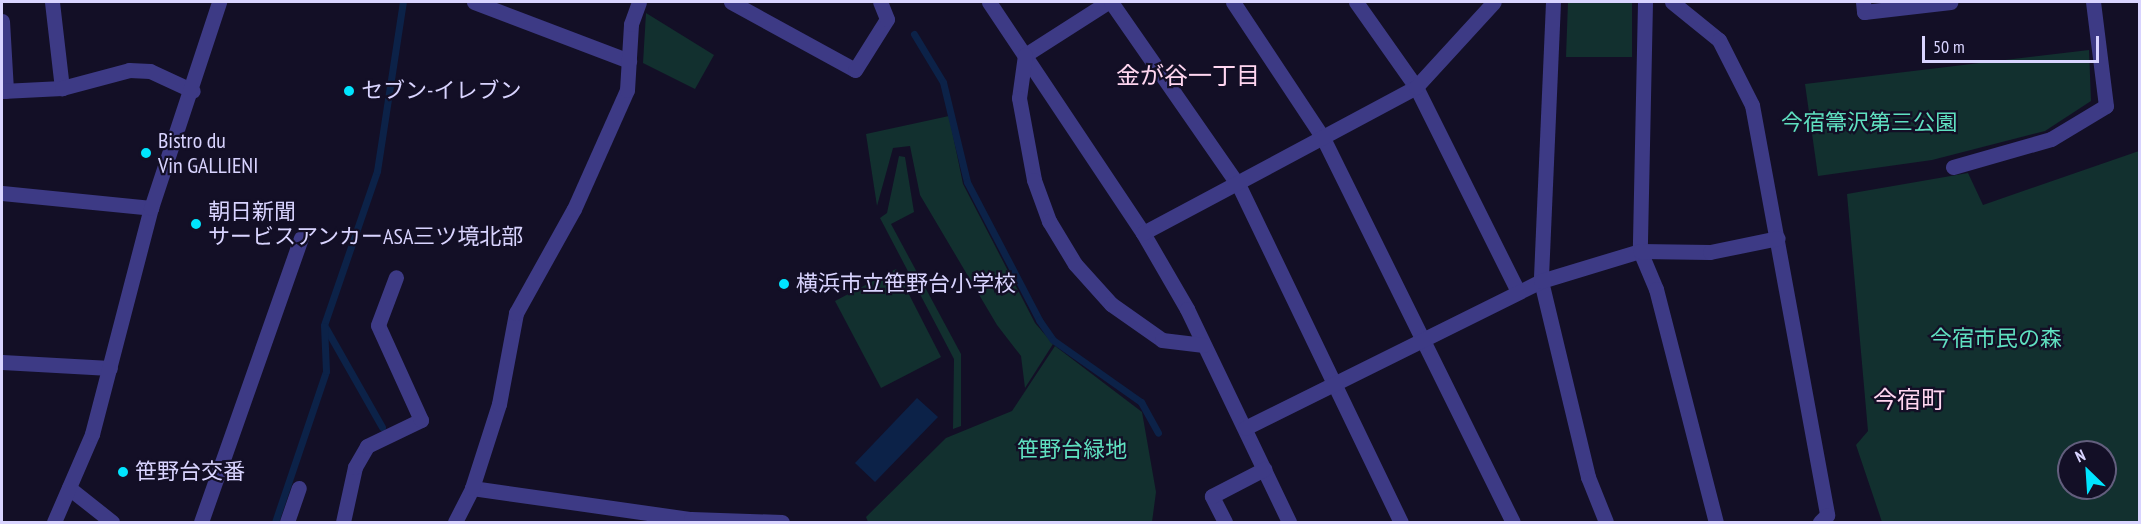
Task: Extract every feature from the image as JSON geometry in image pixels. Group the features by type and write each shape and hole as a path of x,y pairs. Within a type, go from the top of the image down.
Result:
{"street":[{"path":"52,2 62,88"},
{"path":"208,2 215,17"},
{"path":"54,522 92,435 151,208 193,91 219,2"},
{"path":"474,2 629,61"},
{"path":"458,521 472,488 499,404 516,313 574,209 627,90 631,24 639,2"},
{"path":"731,2 855,70 887,19 880,2"},
{"path":"989,2 1143,233 1204,345 1289,522"},
{"path":"1204,345 1162,340 1111,304 1065,247 1034,180 1019,98 1025,55 1109,2 1239,186 1401,522"},
{"path":"1233,2 1323,138 1513,522"},
{"path":"1356,2 1416,87 1518,292"},
{"path":"1143,233 1239,186 1416,87 1494,2"},
{"path":"1553,2 1541,281 1588,477 1606,522"},
{"path":"1645,2 1640,250 1656,290 1716,522"},
{"path":"1672,2 1719,40 1736,67 1752,105 1827,515 1820,522"},
{"path":"1863,2 1864,12 1950,2"},
{"path":"1953,167 2051,139 2106,106 2093,2"},
{"path":"2,21 4,91 62,88 129,70 150,71 193,91"},
{"path":"2,193 151,208"},
{"path":"201,522 301,238"},
{"path":"1245,428 1541,281 1640,250 1710,252 1778,238"},
{"path":"343,522 355,467 367,446 421,420 378,325 396,277"},
{"path":"2,362 110,368"},
{"path":"1224,522 1212,496 1264,469"},
{"path":"69,488 112,522"},
{"path":"287,522 299,488"},
{"path":"472,488 692,519 782,522"}],"green space":[{"path":"1568,2 1632,2 1632,57 1566,57"},
{"path":"646,13 714,55 695,89 643,63"},
{"name":"今宿箒沢第三公園","path":"2089,50 2091,101 2045,131 1932,160 1818,176 1805,84"},
{"path":"949,116 963,184 1035,323 1053,344 1025,388 1021,356 997,325 920,195 910,146 893,148 877,206 866,134"},
{"name":"今宿市民の森","path":"2139,151 2139,522 1882,522 1856,445 1868,431 1847,194 1968,173 1983,205"},
{"path":"899,156 905,157 914,212 891,224 961,354 961,426 953,429 954,359 880,218 887,213"},
{"path":"896,269 941,357 881,388 835,301"},
{"name":"笹野台緑地","path":"1055,346 1142,412 1156,492 1152,522 868,522 866,517 946,438 1012,411"}],"water":[{"path":"917,398 938,417 875,482 855,463"}],"waterway":[{"path":"382,427 324,325 377,171 403,2"},
{"path":"914,34 943,82 967,182 1039,320 1053,340 1141,402 1158,433"},
{"path":"275,522 326,371 324,326"}],"place":[{"name":"セブン-イレブン","path":"349,91"},
{"name":"Bistro du Vin GALLIENI","path":"146,153"},
{"name":"朝日新聞 サービスアンカーASA三ツ境北部","path":"196,224"},
{"name":"横浜市立笹野台小学校","path":"784,284"},
{"name":"笹野台交番","path":"123,472"}],"district":[{"name":"金が谷一丁目","path":"1188,76"},
{"name":"今宿町","path":"1909,400"}]}
